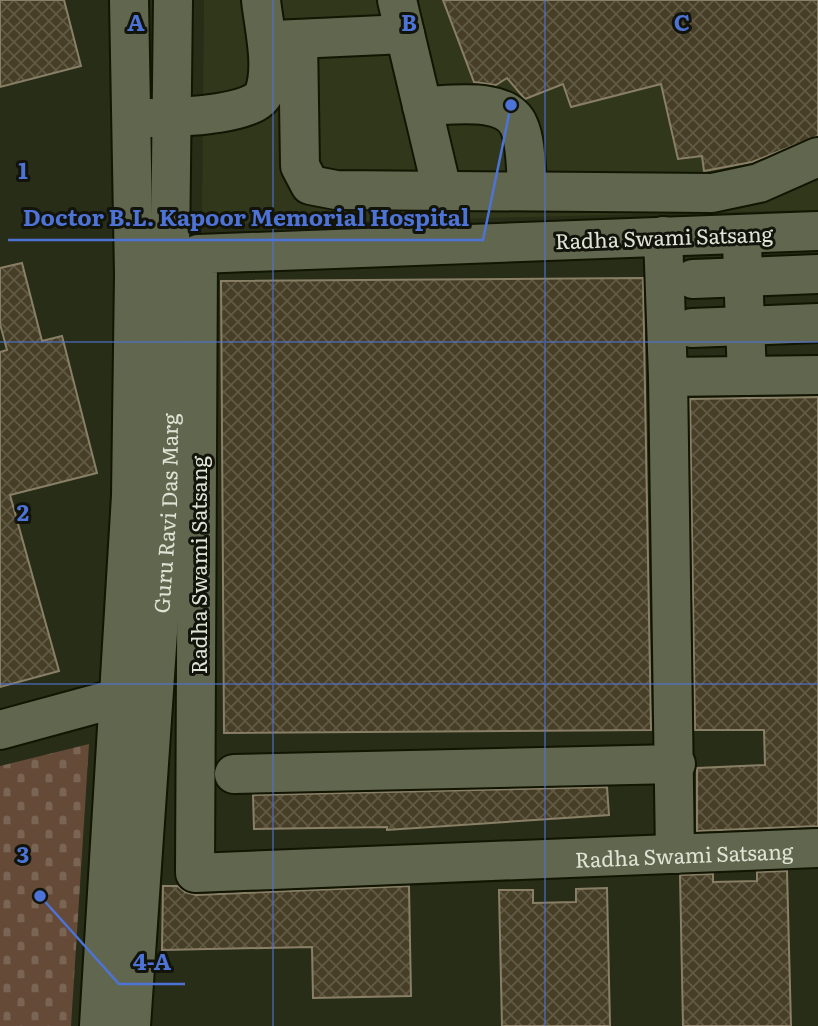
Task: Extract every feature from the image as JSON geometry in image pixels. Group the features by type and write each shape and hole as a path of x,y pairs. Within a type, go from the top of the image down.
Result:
{"street":[{"name":"Guru Ravi Das Marg","path":"99,1026 121,697 131,496 134,274 129,0"},
{"name":"Guru Ravi Das Marg","path":"131,1026 185,272 174,117 173,0"},
{"path":"261,0 281,40 300,166 310,185 336,190 712,193 759,183 818,157"},
{"path":"281,40 401,17 442,190"},
{"path":"131,118 174,117 248,108 263,96 268,73 281,40"},
{"path":"422,106 487,106 508,111 519,126 528,191"},
{"name":"Radha Swami Satsang","path":"808,850 195,873 185,272 198,254 818,231"},
{"path":"663,236 676,854"},
{"path":"743,261 747,376"},
{"path":"693,279 743,261 818,274"},
{"path":"134,274 185,272"},
{"path":"692,328 818,323"},
{"path":"668,377 818,375"},
{"path":"0,730 121,697"},
{"path":"234,775 676,764"}],"shaded area":[{"path":"204,0 818,0 818,210 202,225"}],"green space":[{"path":"89,744 71,1026 0,1026 0,766"}],"building":[{"path":"0,0 64,0 81,66 0,87"},
{"path":"443,0 818,0 818,136 752,162 704,171 702,156 678,159 661,84 571,107 563,84 525,99 507,78 496,85 474,82"},
{"path":"22,263 42,341 62,336 97,473 10,495 59,671 0,687 0,352 7,350 0,324 0,268"},
{"path":"643,278 651,730 224,733 221,281"},
{"path":"818,397 818,826 697,831 697,768 765,765 764,730 695,730 690,399"},
{"path":"607,787 609,815 387,830 387,827 254,829 253,795"},
{"path":"787,871 791,1026 683,1026 680,875 713,874 713,882 757,881 757,872"},
{"path":"163,886 178,886 185,892 196,895 409,886 411,996 313,998 312,947 162,950"},
{"path":"607,888 610,1026 502,1026 499,890 533,890 533,903 576,902 576,889"}],"place":[{"name":"Doctor B.L. Kapoor Memorial Hospital","path":"511,105"},
{"name":"4-A","path":"40,896"}]}
